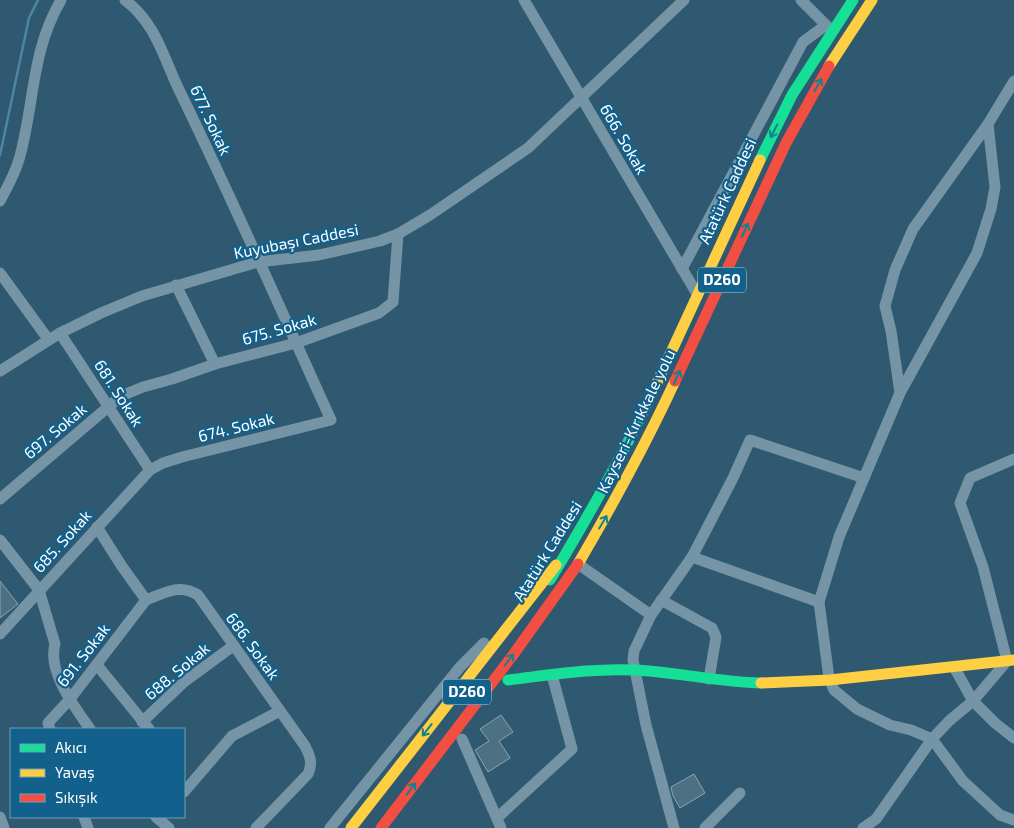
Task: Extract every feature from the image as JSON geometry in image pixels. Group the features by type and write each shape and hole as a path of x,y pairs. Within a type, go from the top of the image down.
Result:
{"main road":[{"name":"Atatürk Caddesi","path":"366,828 516,629 566,555 638,424 772,134 829,28 854,0"},
{"name":"Kayseri-Kırıkkale yolu","path":"381,828 513,654 578,564 608,513 653,428 786,143 832,60 872,0"},
{"path":"351,828 549,572 566,555"},
{"path":"538,640 573,585 578,564"},
{"path":"508,680 606,670 635,670 709,680 768,683 954,667 1011,660"},
{"path":"394,828 518,668"}],"street":[{"path":"0,201 12,179 20,156 34,76 44,36 61,0"},
{"name":"677. Sokak","path":"125,0 138,10 154,32 179,91 331,420"},
{"name":"666. Sokak","path":"524,0 697,294"},
{"path":"682,269 803,42 829,28 802,0"},
{"name":"Kuyubaşı Caddesi","path":"0,371 60,332 142,296 258,262 319,255 380,241 398,234 438,210 528,148 582,98 677,2"},
{"path":"900,393 892,331 885,306 895,270 913,229 988,124 1014,81"},
{"path":"988,124 995,187 984,234 977,253 900,393 839,537 819,602 829,678 834,690 857,708 890,725 932,738 963,781 1014,828"},
{"name":"675. Sokak","path":"109,407 122,396 143,387 214,364 296,343 379,313 393,302 398,234"},
{"path":"0,273 48,339"},
{"path":"176,285 214,364"},
{"name":"681. Sokak","path":"60,332 150,470"},
{"name":"697. Sokak","path":"0,499 109,407"},
{"name":"674. Sokak","path":"150,470 163,463 182,457 331,420"},
{"path":"674,828 646,725 633,660 634,651 651,615 692,557 733,478 750,440 864,478"},
{"path":"863,828 876,819 932,738 973,701 1011,660 983,566 960,503 970,478 1014,459"},
{"name":"685. Sokak","path":"0,634 150,470"},
{"path":"97,527 146,600"},
{"path":"0,540 39,590 55,644 53,652 54,662 70,700 89,728"},
{"path":"692,557 819,602"},
{"path":"578,564 651,615"},
{"name":"686. Sokak","path":"146,600 177,589 189,589 198,596 311,757 311,766 303,780 256,828"},
{"name":"691. Sokak","path":"50,728 48,723 70,700 146,600"},
{"path":"661,600 712,628 716,637 709,680"},
{"path":"330,828 460,666 493,635 511,622"},
{"name":"688. Sokak","path":"146,726 184,682 233,646"},
{"path":"96,665 146,726"},
{"path":"954,667 973,701 995,723 1014,738"},
{"path":"462,739 499,823 572,749 552,675"},
{"path":"185,791 232,736 280,711"},
{"path":"185,773 192,782"},
{"path":"704,828 740,794"},
{"path":"1000,815 1014,820"},
{"path":"0,817 4,828"},
{"path":"159,818 169,828"}],"building":[{"path":"0,581 18,604 0,618"},
{"path":"501,715 513,732 499,741 510,758 488,772 475,750 489,741 480,729"},
{"path":"694,774 705,793 680,808 673,796 671,787"}],"waterway":[{"path":"0,155 29,18 38,0"}],"traffic: fast":[{"path":"760,160 792,95 853,0"},
{"path":"550,580 605,485 655,387"},
{"path":"508,680 571,672 618,670 650,671 761,683"}],"traffic: slow":[{"path":"829,66 872,0"},
{"path":"655,387 760,160"},
{"path":"578,564 629,474 675,381"},
{"path":"351,828 556,565"},
{"path":"761,683 830,680 1014,660"}],"traffic: jam":[{"path":"675,381 786,143 829,66"},
{"path":"381,828 513,655 578,564"}]}
